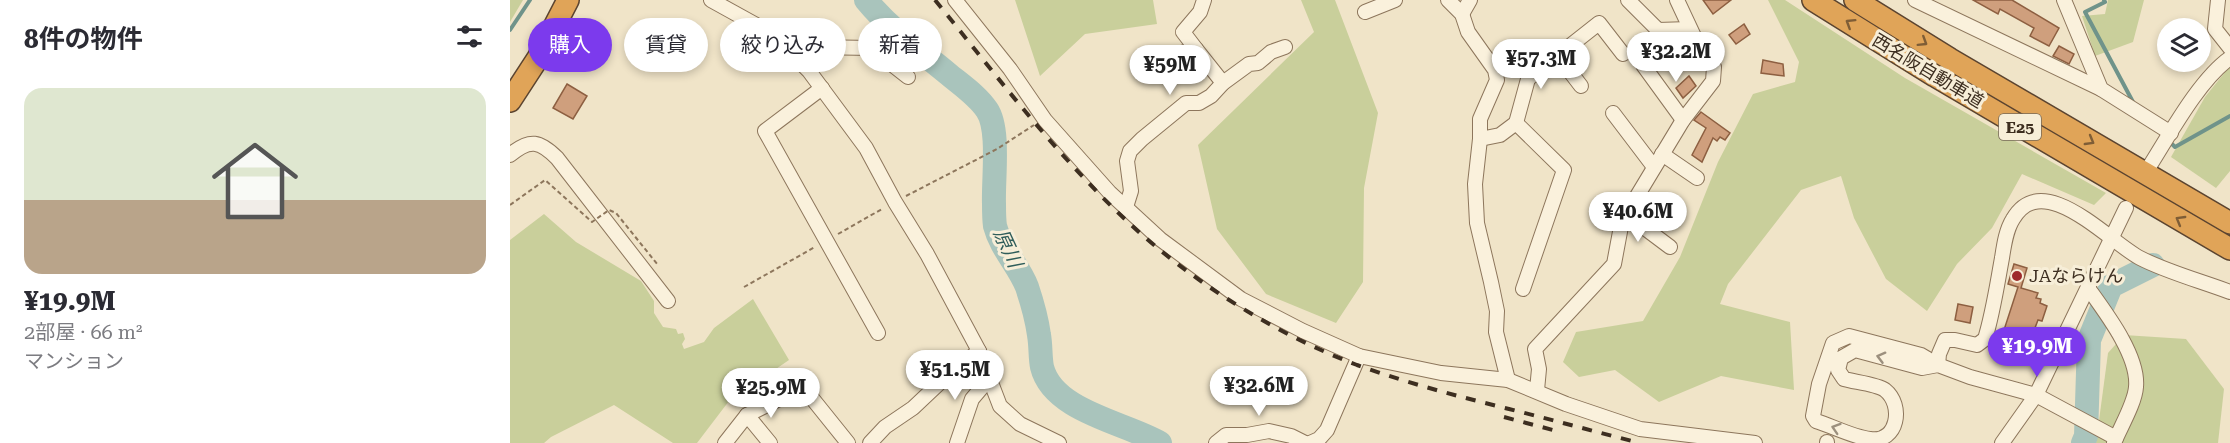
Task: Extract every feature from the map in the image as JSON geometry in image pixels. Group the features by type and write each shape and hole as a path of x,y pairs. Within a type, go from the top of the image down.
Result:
{"highway":[{"path":"510,100 538,58 568,0"},
{"name":"西名阪自動車道","path":"1813,0 1935,76 2230,249"},
{"name":"西名阪自動車道","path":"1855,0 1987,81 2230,223"}],"street":[{"path":"955,0 1010,69 1045,120 1126,207 1160,239 1241,299 1303,331 1359,356 1442,373 1508,380 1537,390 1566,404 1640,429 1755,443"},
{"path":"1204,0 1200,12 1183,32 1223,83"},
{"path":"1365,12 1395,0"},
{"path":"1448,0 1462,14 1468,32 1495,70 1497,80 1480,119 1475,184 1477,223 1497,311 1496,332 1508,380"},
{"path":"1462,14 1470,0"},
{"path":"1628,0 1658,30 1689,29"},
{"path":"1537,390 1539,369 1534,349 1614,264 1622,221 1683,120 1713,81 1714,67 1689,29 1677,0"},
{"path":"1915,0 2101,89 2171,132"},
{"path":"2064,0 2101,89"},
{"path":"2218,0 2215,29 2230,48"},
{"path":"719,2 745,18"},
{"path":"1480,139 1500,135 1516,123 1528,79 1599,23 1623,54"},
{"path":"1126,207 1131,191 1126,161 1130,151 1151,129 1186,103 1199,103 1211,96 1223,83 1249,64 1258,63 1271,52 1285,47"},
{"path":"846,48 870,48 908,77"},
{"path":"1160,59 1197,49"},
{"path":"1558,56 1581,86"},
{"path":"2150,168 2189,105 2220,65 2230,58"},
{"path":"1643,65 1683,120"},
{"path":"809,72 866,148 894,202 927,254 979,351 1000,405 1020,424 1059,443"},
{"path":"822,88 765,132 878,333"},
{"path":"1613,113 1654,167"},
{"path":"1516,123 1564,170 1523,289"},
{"path":"510,155 526,144 536,143 547,148 558,158 669,301"},
{"path":"1662,154 1697,178"},
{"path":"1938,365 1939,354 1945,340 1977,345 1985,339 2006,238 2012,221 2018,211 2028,202 2040,199 2059,204 2139,257 2230,292"},
{"path":"2002,443 2036,394 2126,208"},
{"path":"1626,214 1670,247"},
{"path":"1938,365 1922,368 1855,350 1841,358 1838,369 1844,379 1883,388 1895,401 1897,412 1893,431 1883,438 1870,439 1816,422 1813,416 1819,384 1833,343 1850,336 1921,355 1938,365 1970,377 2036,394 2115,440 2136,389 2136,370 2124,345 2088,288"},
{"path":"870,443 885,427 913,408 949,374 979,351"},
{"path":"1310,443 1319,439 1327,430 1359,356"},
{"path":"957,443 972,399 989,379"},
{"path":"725,443 747,415 803,387 848,443"},
{"path":"747,415 770,443"},
{"path":"1216,443 1226,435 1247,435 1269,430 1291,436 1305,443"}],"path":[{"path":"908,195 989,153 1045,120"},
{"path":"510,205 545,180 592,222 609,210 616,213 658,265"}],"green space":[{"path":"510,0 523,0 510,22"},
{"path":"1015,0 1153,0 1157,24 1085,34 1040,76"},
{"path":"1301,0 1335,0 1378,113 1364,188 1363,282 1336,323 1266,294 1217,229 1198,145 1314,32"},
{"path":"1768,0 1785,0 1905,78 2106,193 2094,205 2022,174 1992,228 1957,264 1927,311 1886,279 1854,218 1841,176 1801,190 1728,284 1720,304 1790,322 1794,390 1721,376 1659,402 1615,370 1579,377 1563,362 1576,332 1643,321 1680,257 1718,162 1753,94 1795,82 1799,62"},
{"path":"2108,0 2144,0 2133,42 2095,56 2082,16 2105,14"},
{"path":"2230,66 2230,171 2216,188 2171,157 2205,97"},
{"path":"544,214 576,242 641,281 654,301 654,313 663,327 676,329 678,334 683,333 684,349 704,342 714,328 753,299 789,360 729,401 697,443 673,443 614,405 551,437 544,443 510,443 510,240"},
{"path":"2124,335 2186,339 2224,389 2218,443 2096,443 2108,353"}],"building":[{"path":"1703,0 1731,0 1713,14"},
{"path":"1973,0 2012,0 2059,28 2049,46 2030,36 2034,28 2000,9 1998,14"},
{"path":"1744,24 1750,34 1736,44 1729,35"},
{"path":"1653,37 1665,39 1648,54 1641,45"},
{"path":"1685,38 1694,56 1685,64 1674,45"},
{"path":"2059,46 2074,54 2069,64 2053,56"},
{"path":"1763,60 1783,64 1784,76 1761,73"},
{"path":"1689,76 1696,86 1683,98 1676,88"},
{"path":"567,84 587,96 573,119 553,108"},
{"path":"1701,112 1730,133 1725,140 1720,137 1717,141 1713,138 1702,162 1692,155 1706,128 1694,120"},
{"path":"2014,264 2027,268 2021,288 2038,293 2036,298 2041,299 2040,303 2047,306 2042,321 2038,320 2030,341 2004,330 2018,287 2008,284"},
{"path":"1958,304 1973,307 1970,323 1955,320"}],"waterway":[{"path":"510,30 530,0"},
{"name":"原川","path":"866,0 894,29 978,99 991,118 995,142 995,226 1001,242 1027,287 1040,339 1042,367 1049,382 1060,395 1075,406 1160,443"},
{"path":"2104,0 2105,2 2085,12 2133,102"},
{"path":"2169,141 2175,147 2230,116"},
{"name":"原川","path":"2083,443 2086,436 2089,340 2111,286 2153,265"}],"railway":[{"path":"935,0 1076,170 1153,244 1235,304 1295,338 1376,372 1640,443"},
{"path":"1504,417 1553,430"}],"place":[{"name":"JAならけん","path":"2017,276"}]}
